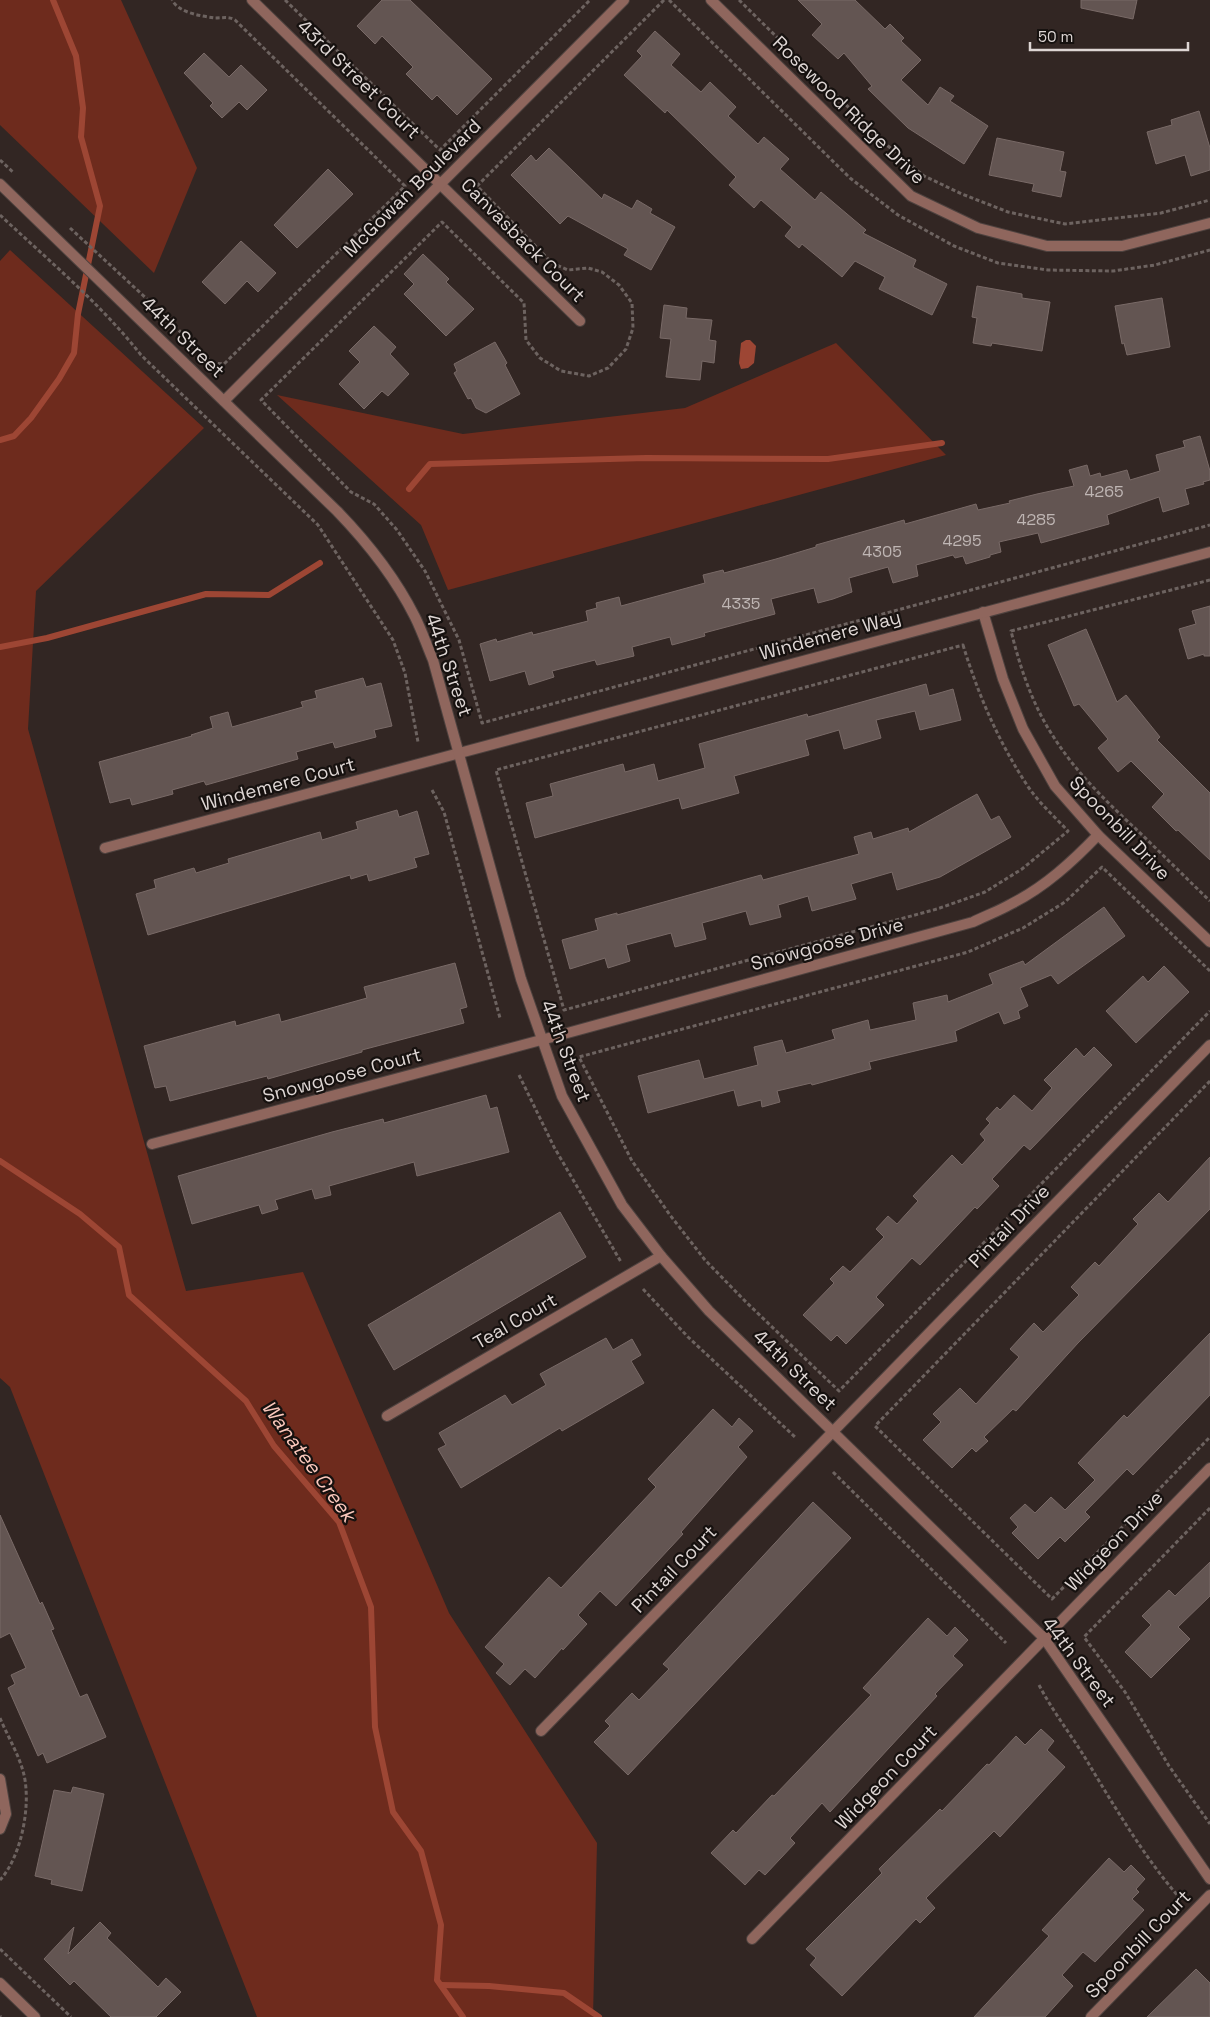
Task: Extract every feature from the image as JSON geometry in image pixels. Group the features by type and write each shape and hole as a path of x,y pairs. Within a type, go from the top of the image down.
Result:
{"street":[{"name":"43rd Street Court","path":"252,0 442,184"},
{"name":"McGowan Boulevard","path":"224,401 624,0"},
{"name":"Rosewood Ridge Drive","path":"711,0 911,196 978,228 1047,246 1122,246 1210,223"},
{"name":"44th Street","path":"0,184 344,517 362,537 391,576 415,617 433,660 521,979 541,1040 562,1096 590,1150 622,1205 661,1256 710,1311 1044,1638 1210,1879"},
{"name":"Canvasback Court","path":"442,184 580,321"},
{"name":"Windemere Way","path":"460,754 1210,552"},
{"name":"Spoonbill Drive","path":"983,612 1022,729 1055,786 1098,834 1210,942"},
{"name":"Windemere Court","path":"105,848 460,754"},
{"name":"Snowgoose Drive","path":"541,1040 972,922 1012,904 1043,884 1074,860 1098,834"},
{"name":"Snowgoose Court","path":"152,1144 541,1040"},
{"name":"Pintail Drive","path":"833,1431 1210,1045"},
{"name":"Teal Court","path":"387,1416 661,1256"},
{"name":"Pintail Court","path":"541,1730 833,1431"},
{"name":"Widgeon Drive","path":"1044,1638 1210,1468"},
{"name":"Widgeon Court","path":"752,1939 1044,1638"},
{"path":"0,1779 6,1814 0,1829"},
{"name":"Spoonbill Court","path":"1091,2017 1210,1896"},
{"path":"0,1983 35,2017"}],"path":[{"path":"63,221 160,311 206,358 214,363 224,364 405,186 235,20 230,17 217,18 197,15 176,6 172,0"},
{"path":"285,0 440,150 590,0"},
{"path":"664,0 477,186 552,263 568,270 588,268 602,272 619,285 628,297 632,303 632,328 626,349 608,368 588,376 561,371 540,358 526,340 524,303 442,222 261,400 351,492 374,504 397,530 425,571 458,640 482,723 1210,525"},
{"path":"739,0 888,146 924,176 962,194 1008,212 1065,224 1161,213 1210,200"},
{"path":"0,215 31,242 124,333 140,355 318,525 393,640 405,673 418,742"},
{"path":"1210,580 1011,631 1020,667 1034,701 1052,735 1070,762 1099,794 1210,901"},
{"path":"963,644 971,672 991,723 1028,786 1068,831 1022,869 985,892 937,909 564,1010 496,770 963,644"},
{"path":"432,790 444,812 500,1018"},
{"path":"1210,971 1102,867 1065,902 1023,928 968,952 579,1057 632,1161 705,1260 839,1391 1210,1011"},
{"path":"519,1074 554,1147 621,1262"},
{"path":"1210,1082 875,1426 1052,1599 1210,1437"},
{"path":"643,1289 688,1337 796,1437"},
{"path":"833,1472 1006,1643"},
{"path":"1210,1508 1084,1637 1125,1692 1170,1766 1210,1824"},
{"path":"1039,1685 1052,1709 1110,1800 1166,1882 1178,1896"},
{"path":"0,1949 71,2017"}],"shaded area":[{"path":"0,0 121,0 197,168 154,273 0,125"},
{"path":"10,250 204,428 36,591 28,729 186,1291 303,1272 449,1613 597,1843 593,2017 257,2017 10,1387 0,1378 0,261"},
{"path":"750,340 756,346 754,363 748,368 741,369 739,363 741,343"},
{"path":"836,343 946,455 448,590 421,525 277,395 463,434 685,408"}],"building":[{"path":"382,0 410,0 492,79 457,115 437,95 432,100 406,74 413,67 382,36 375,44 357,26"},
{"path":"798,0 855,0 885,29 890,24 904,38 901,41 921,60 901,80 928,105 940,87 954,96 950,101 988,126 964,164 908,128 868,89 872,86 844,53 838,59 812,35 822,24"},
{"path":"1081,0 1137,0 1133,19 1081,8"},
{"path":"655,31 680,54 671,65 701,92 710,82 736,107 728,116 758,144 764,137 789,159 780,169 815,200 821,192 866,230 863,233 916,260 913,267 947,284 932,315 879,289 885,277 855,261 842,277 802,244 799,248 785,236 792,227 761,200 754,208 729,185 736,177 667,110 665,113 624,75 642,56 637,51"},
{"path":"204,53 229,77 241,65 267,90 247,110 239,102 222,118 210,106 213,103 184,73"},
{"path":"1199,111 1210,148 1210,170 1191,176 1185,155 1156,164 1147,132 1172,125 1171,120"},
{"path":"997,138 1064,152 1060,171 1066,172 1061,197 1032,191 1034,184 989,175"},
{"path":"549,148 602,199 604,194 632,209 637,200 652,209 650,213 675,227 651,270 624,255 628,249 568,216 560,224 511,175 531,155 536,161"},
{"path":"328,169 353,194 297,248 274,225"},
{"path":"241,241 276,273 258,292 247,281 225,304 202,282"},
{"path":"423,254 449,279 446,282 474,309 446,336 404,294 414,284 404,274"},
{"path":"977,286 1022,294 1022,298 1050,302 1042,351 992,343 991,346 973,343 977,318 972,317"},
{"path":"1162,298 1170,347 1127,355 1124,343 1122,344 1115,306"},
{"path":"664,305 687,308 686,318 712,320 709,340 716,341 714,363 702,361 700,380 666,377 671,339 660,338"},
{"path":"374,326 396,347 390,354 409,374 388,396 382,391 364,409 339,384 360,362 349,351"},
{"path":"495,342 507,363 505,365 520,394 486,413 476,408 471,398 468,399 454,373 457,371 454,364"},
{"path":"1200,436 1210,471 1210,480 1203,482 1204,484 1185,489 1189,504 1163,512 1159,497 1107,515 1109,524 1041,543 1038,533 999,542 1001,552 966,564 963,556 955,558 953,555 916,565 918,576 893,583 888,567 849,578 852,592 818,603 814,588 771,599 775,614 704,633 705,636 672,645 670,637 632,647 634,656 597,665 595,660 552,671 554,677 529,685 525,671 490,681 480,644 496,639 497,642 532,632 533,635 588,621 586,611 597,608 596,603 619,597 621,606 705,583 703,575 723,570 724,573 776,559 816,547 816,545 904,520 905,524 976,504 978,510 1074,486 1069,470 1087,465 1090,476 1100,473 1101,477 1127,470 1130,480 1160,471 1156,455 1185,447 1183,441"},
{"path":"1210,606 1210,656 1204,656 1204,654 1188,659 1179,629 1196,624 1192,611"},
{"path":"1086,629 1117,702 1126,695 1160,737 1157,740 1210,793 1210,860 1178,830 1176,831 1152,807 1164,794 1131,761 1118,772 1098,748 1108,739 1079,704 1074,706 1048,645"},
{"path":"363,678 366,687 381,683 392,726 374,730 376,737 335,748 333,742 296,752 298,759 206,785 204,781 172,790 173,794 132,805 130,798 110,803 99,762 192,736 213,728 210,717 228,712 232,727 303,707 301,702 317,698 315,691"},
{"path":"926,684 929,696 953,689 961,720 920,730 915,711 876,720 881,738 844,749 839,730 805,740 809,755 734,776 739,793 682,809 679,798 535,838 526,803 553,796 550,784 623,764 625,772 654,764 658,781 705,768 699,744 807,714 808,717"},
{"path":"977,794 991,820 999,816 1011,837 940,877 897,890 892,872 851,884 856,899 812,911 808,896 778,905 781,917 750,925 746,911 702,923 706,939 675,947 671,933 626,945 630,961 608,968 605,958 570,969 562,940 598,930 595,919 617,913 617,915 761,875 763,880 859,854 854,837 871,832 873,839 908,828 909,832"},
{"path":"397,810 399,817 417,811 429,854 414,858 417,867 369,881 367,874 351,879 350,875 148,935 136,894 156,888 154,880 194,868 196,873 229,863 228,859 320,832 322,840 358,829 356,822"},
{"path":"1104,907 1125,936 1058,984 1051,975 1020,988 1028,1006 1018,1011 1020,1018 1004,1024 999,1012 955,1031 957,1041 869,1062 871,1069 812,1085 811,1083 777,1091 780,1102 762,1107 761,1100 738,1106 734,1090 648,1113 638,1076 699,1060 704,1079 758,1065 754,1047 782,1040 786,1053 835,1039 832,1030 868,1020 870,1030 916,1020 913,1003 947,995 948,1002 993,984 989,974 1023,961 1025,965"},
{"path":"455,963 467,1007 460,1009 464,1023 362,1050 362,1052 268,1079 267,1076 170,1101 166,1086 155,1088 144,1046 235,1021 236,1026 279,1014 281,1022 367,998 364,987"},
{"path":"1164,966 1189,992 1136,1043 1106,1011 1143,976 1148,982"},
{"path":"1094,1047 1112,1065 1030,1150 1024,1145 992,1179 999,1186 977,1209 975,1207 920,1265 912,1258 876,1297 884,1305 846,1344 837,1335 831,1341 803,1315 834,1283 830,1279 843,1266 850,1272 884,1237 876,1229 888,1216 897,1224 918,1201 913,1196 952,1155 962,1165 985,1140 980,1134 990,1123 986,1119 997,1107 1000,1110 1014,1095 1032,1111 1052,1088 1044,1080 1076,1048 1084,1057"},
{"path":"486,1095 490,1109 497,1107 509,1152 417,1176 414,1162 329,1186 331,1195 315,1199 312,1189 275,1200 278,1209 262,1214 259,1205 192,1224 178,1176 332,1132 383,1119 384,1123"},
{"path":"1210,1157 1210,1209 1078,1343 1016,1411 1013,1409 984,1437 988,1441 976,1452 972,1448 952,1468 923,1440 941,1422 933,1414 960,1388 976,1404 1019,1357 1010,1349 1034,1323 1043,1332 1079,1295 1071,1287 1095,1262 1099,1266 1138,1224 1133,1219 1159,1193 1168,1202"},
{"path":"560,1212 586,1257 394,1370 368,1325"},
{"path":"1210,1333 1210,1395 1133,1475 1127,1469 1085,1512 1090,1517 1065,1542 1060,1537 1038,1559 1012,1533 1018,1527 1010,1518 1025,1504 1035,1513 1051,1497 1065,1510 1095,1480 1078,1463 1124,1415 1127,1418"},
{"path":"606,1338 613,1350 632,1339 641,1355 631,1361 644,1383 562,1431 560,1428 461,1488 438,1449 446,1445 439,1433 505,1395 512,1405 546,1385 540,1374"},
{"path":"713,1409 732,1427 739,1418 753,1431 738,1447 747,1457 681,1532 683,1534 616,1606 600,1591 578,1615 587,1624 563,1650 562,1648 535,1678 525,1669 510,1685 496,1673 504,1664 485,1647 549,1577 561,1588 656,1487 648,1479"},
{"path":"813,1502 851,1538 628,1775 594,1742 610,1726 605,1721 632,1693 639,1700 669,1669 663,1664"},
{"path":"0,1515 40,1604 42,1602 54,1629 51,1630 80,1697 87,1694 106,1737 47,1763 43,1753 38,1756 8,1688 15,1684 11,1675 26,1668 10,1633 0,1638"},
{"path":"1210,1562 1210,1596 1178,1627 1190,1639 1151,1678 1125,1652 1151,1625 1142,1616 1169,1590 1175,1596"},
{"path":"928,1618 947,1636 955,1627 968,1640 953,1656 963,1665 935,1694 937,1696 830,1812 822,1803 790,1838 795,1843 765,1875 759,1870 745,1885 711,1853 733,1830 736,1833 772,1795 774,1796 871,1695 863,1688"},
{"path":"1041,1729 1054,1741 1047,1750 1065,1767 1000,1837 994,1831 926,1898 935,1908 920,1923 916,1919 842,1996 810,1965 816,1958 806,1949 882,1873 879,1869 940,1809 942,1811 1016,1736 1025,1745"},
{"path":"73,1787 104,1794 82,1891 51,1884 52,1880 35,1876 54,1790 71,1793"},
{"path":"1109,1858 1124,1872 1131,1865 1145,1879 1136,1889 1139,1892 1132,1899 1144,1910 1095,1962 1083,1952 1062,1975 1073,1986 1045,2017 974,2017 1049,1936 1042,1930"},
{"path":"100,1922 111,1933 107,1938 158,1987 166,1978 181,1992 156,2017 111,2017 74,1981 70,1985 44,1959 74,1927 68,1954"},
{"path":"1196,1969 1210,1983 1210,2017 1147,2017"}],"waterway":[{"name":"Wanatee Creek","path":"0,440 14,436 31,418 59,379 74,353 78,314 100,206 81,137 83,108 76,56 53,0"},
{"path":"409,489 430,464 646,458 828,459 942,443"},
{"path":"0,647 47,638 206,594 269,595 320,563"},
{"name":"Wanatee Creek","path":"0,1161 80,1214 119,1247 129,1295 246,1401 274,1446 339,1522 371,1607 375,1727 393,1812 421,1851 441,1925 437,1980 463,2017"},
{"path":"441,1985 489,1986 564,1993 599,2017"}]}
